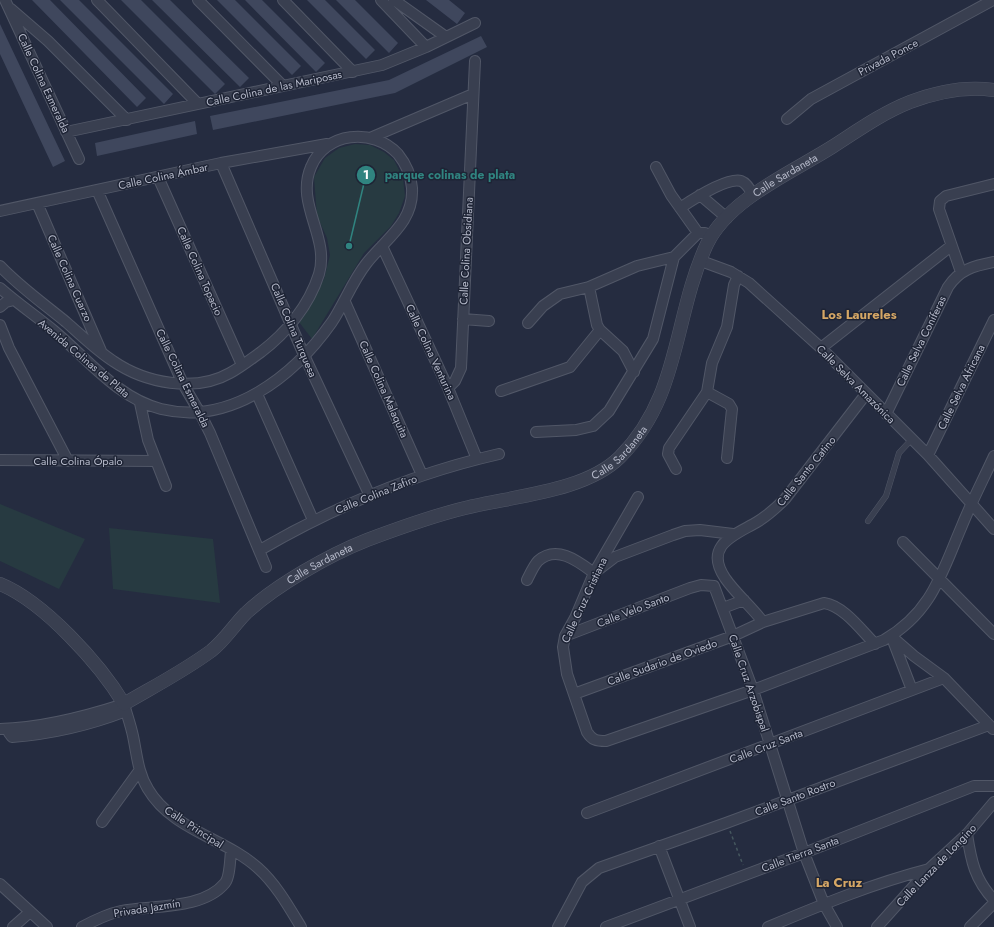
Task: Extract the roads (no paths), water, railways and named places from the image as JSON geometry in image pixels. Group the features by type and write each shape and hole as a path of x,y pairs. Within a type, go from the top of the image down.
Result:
{"street":[{"path":"97,0 198,104"},
{"path":"198,0 282,86"},
{"path":"283,0 353,72"},
{"path":"381,0 426,47"},
{"path":"394,0 446,37"},
{"name":"Privada Ponce","path":"787,119 811,100 993,0"},
{"name":"Calle Colina Esmeralda","path":"7,3 128,120"},
{"name":"Calle Colina Esmeralda","path":"7,3 66,132 80,159"},
{"name":"Calle Colina de las Mariposas","path":"66,132 353,72 393,61 475,23"},
{"name":"Calle Colina Obsidiana","path":"448,388 456,381 460,373 475,61"},
{"name":"Calle Sardaneta","path":"125,707 214,649 246,614 273,592 314,566 363,541 408,525 464,508 571,485 590,478 605,470 620,457 638,435 661,396 701,261 713,232 727,218 753,195 863,126 911,102 956,90 974,88 994,90"},
{"path":"370,138 473,94"},
{"name":"Avenida Colinas de Plata","path":"0,266 32,296 102,353 131,372 169,383 183,384 214,380 229,374 278,339 291,324 312,291 319,273 322,257 319,239 307,202 306,185 309,170 316,156 327,144 352,137 370,138 382,142 398,155 406,166 411,180 412,196 410,208 398,230 366,263 345,302 320,337 285,374 257,394 231,405 200,413 162,410 140,402 110,381 55,332 0,288"},
{"name":"Calle Colina Ámbar","path":"0,211 221,163 327,144"},
{"name":"Calle Colina Turquesa","path":"221,163 304,355 370,496"},
{"path":"656,167 680,208 698,233"},
{"name":"Calle Colina Topacio","path":"158,177 242,365"},
{"path":"680,208 700,195 732,181 740,181 746,184 753,195"},
{"path":"994,184 946,196 940,201 939,209 961,272 976,265 994,262"},
{"name":"Calle Colina Esmeralda","path":"97,190 183,384 200,413 266,567"},
{"path":"700,195 727,218"},
{"name":"Calle Colina Cuarzo","path":"37,203 102,353"},
{"path":"536,432 576,430 593,426 609,412 634,372 656,330 674,257 698,233 713,232"},
{"name":"Calle Colina Venturina","path":"382,246 448,388 477,458"},
{"path":"821,348 952,246"},
{"path":"528,323 543,306 560,294 589,287 637,266 674,257"},
{"name":"Calle Selva Amazónica","path":"701,261 734,274 749,283 821,348 928,455 994,529"},
{"name":"Calle Selva Coníferas","path":"886,414 948,287 961,272"},
{"path":"676,469 668,454 669,448 707,392 712,363 727,327 734,285 734,274"},
{"path":"589,287 594,316 600,330 623,351 634,372"},
{"path":"0,307 6,302 14,300"},
{"name":"Calle Colina Malaquita","path":"345,302 422,475"},
{"path":"463,319 489,321"},
{"name":"Calle Selva Africana","path":"928,455 994,320"},
{"path":"0,325 9,348 68,461"},
{"path":"501,392 570,367 600,330"},
{"path":"707,392 729,404 732,409 727,458"},
{"path":"257,394 313,520"},
{"name":"Calle Santo Catino","path":"733,534 772,512 785,499 866,394"},
{"path":"140,402 156,462 166,486"},
{"name":"Calle Colina Zafiro","path":"260,550 313,520 353,501 370,496 422,475 477,458 499,454"},
{"path":"753,690 875,644 901,631 933,593 971,504 994,456"},
{"name":"Calle Colina Ópalo","path":"1,458 68,461 156,462"},
{"name":"Calle Cruz Cristiana","path":"638,497 594,573 575,618 565,636 562,647 563,658 586,732 591,738 597,741 606,741 753,690"},
{"path":"527,580 539,560 551,554 560,553 578,561 594,573 615,557 685,531 700,530 733,534"},
{"path":"733,534 720,548 718,563 725,577 744,600 752,607 763,622"},
{"path":"903,542 939,581 994,634"},
{"path":"0,584 31,603 70,636 93,661 125,707 75,718 5,729"},
{"name":"Calle Velo Santo","path":"565,636 701,585"},
{"name":"Calle Cruz Arzobispal","path":"701,585 714,586 723,608 771,744 804,853 824,904 836,927"},
{"path":"723,608 744,600"},
{"name":"Calle Sudario de Oviedo","path":"574,694 733,636 763,622 824,603 832,604 840,610 875,644"},
{"path":"891,636 914,656 944,678 992,727"},
{"path":"891,636 912,690"},
{"name":"Calle Cruz Santa","path":"587,813 944,678"},
{"name":"Calle Principal","path":"125,707 133,734 140,772 148,789 158,803 171,815 258,868 269,880 301,927"},
{"name":"Calle Santo Rostro","path":"558,927 582,882 599,868 992,727"},
{"path":"102,822 140,772"},
{"name":"Calle Tierra Santa","path":"606,927 804,853 974,786 994,786"},
{"name":"Calle Lanza de Longino","path":"877,927 929,869 968,834 994,802"},
{"path":"968,834 971,856 975,870 982,888 994,901 970,927"},
{"path":"659,846 690,927"},
{"name":"Privada Jazmín","path":"82,927 108,915 123,911 169,907 212,895 226,882 231,851"},
{"path":"768,927 824,904 901,876 929,869"},
{"path":"0,884 47,927"},
{"path":"13,927 30,912"}],"lane":[{"path":"868,521 886,496 899,453 912,439"}],"place":[{"name":"parque colinas de plata","path":"349,246"}],"district":[{"name":"Los Laureles","path":"859,314"},
{"name":"La Cruz","path":"839,882"}]}
